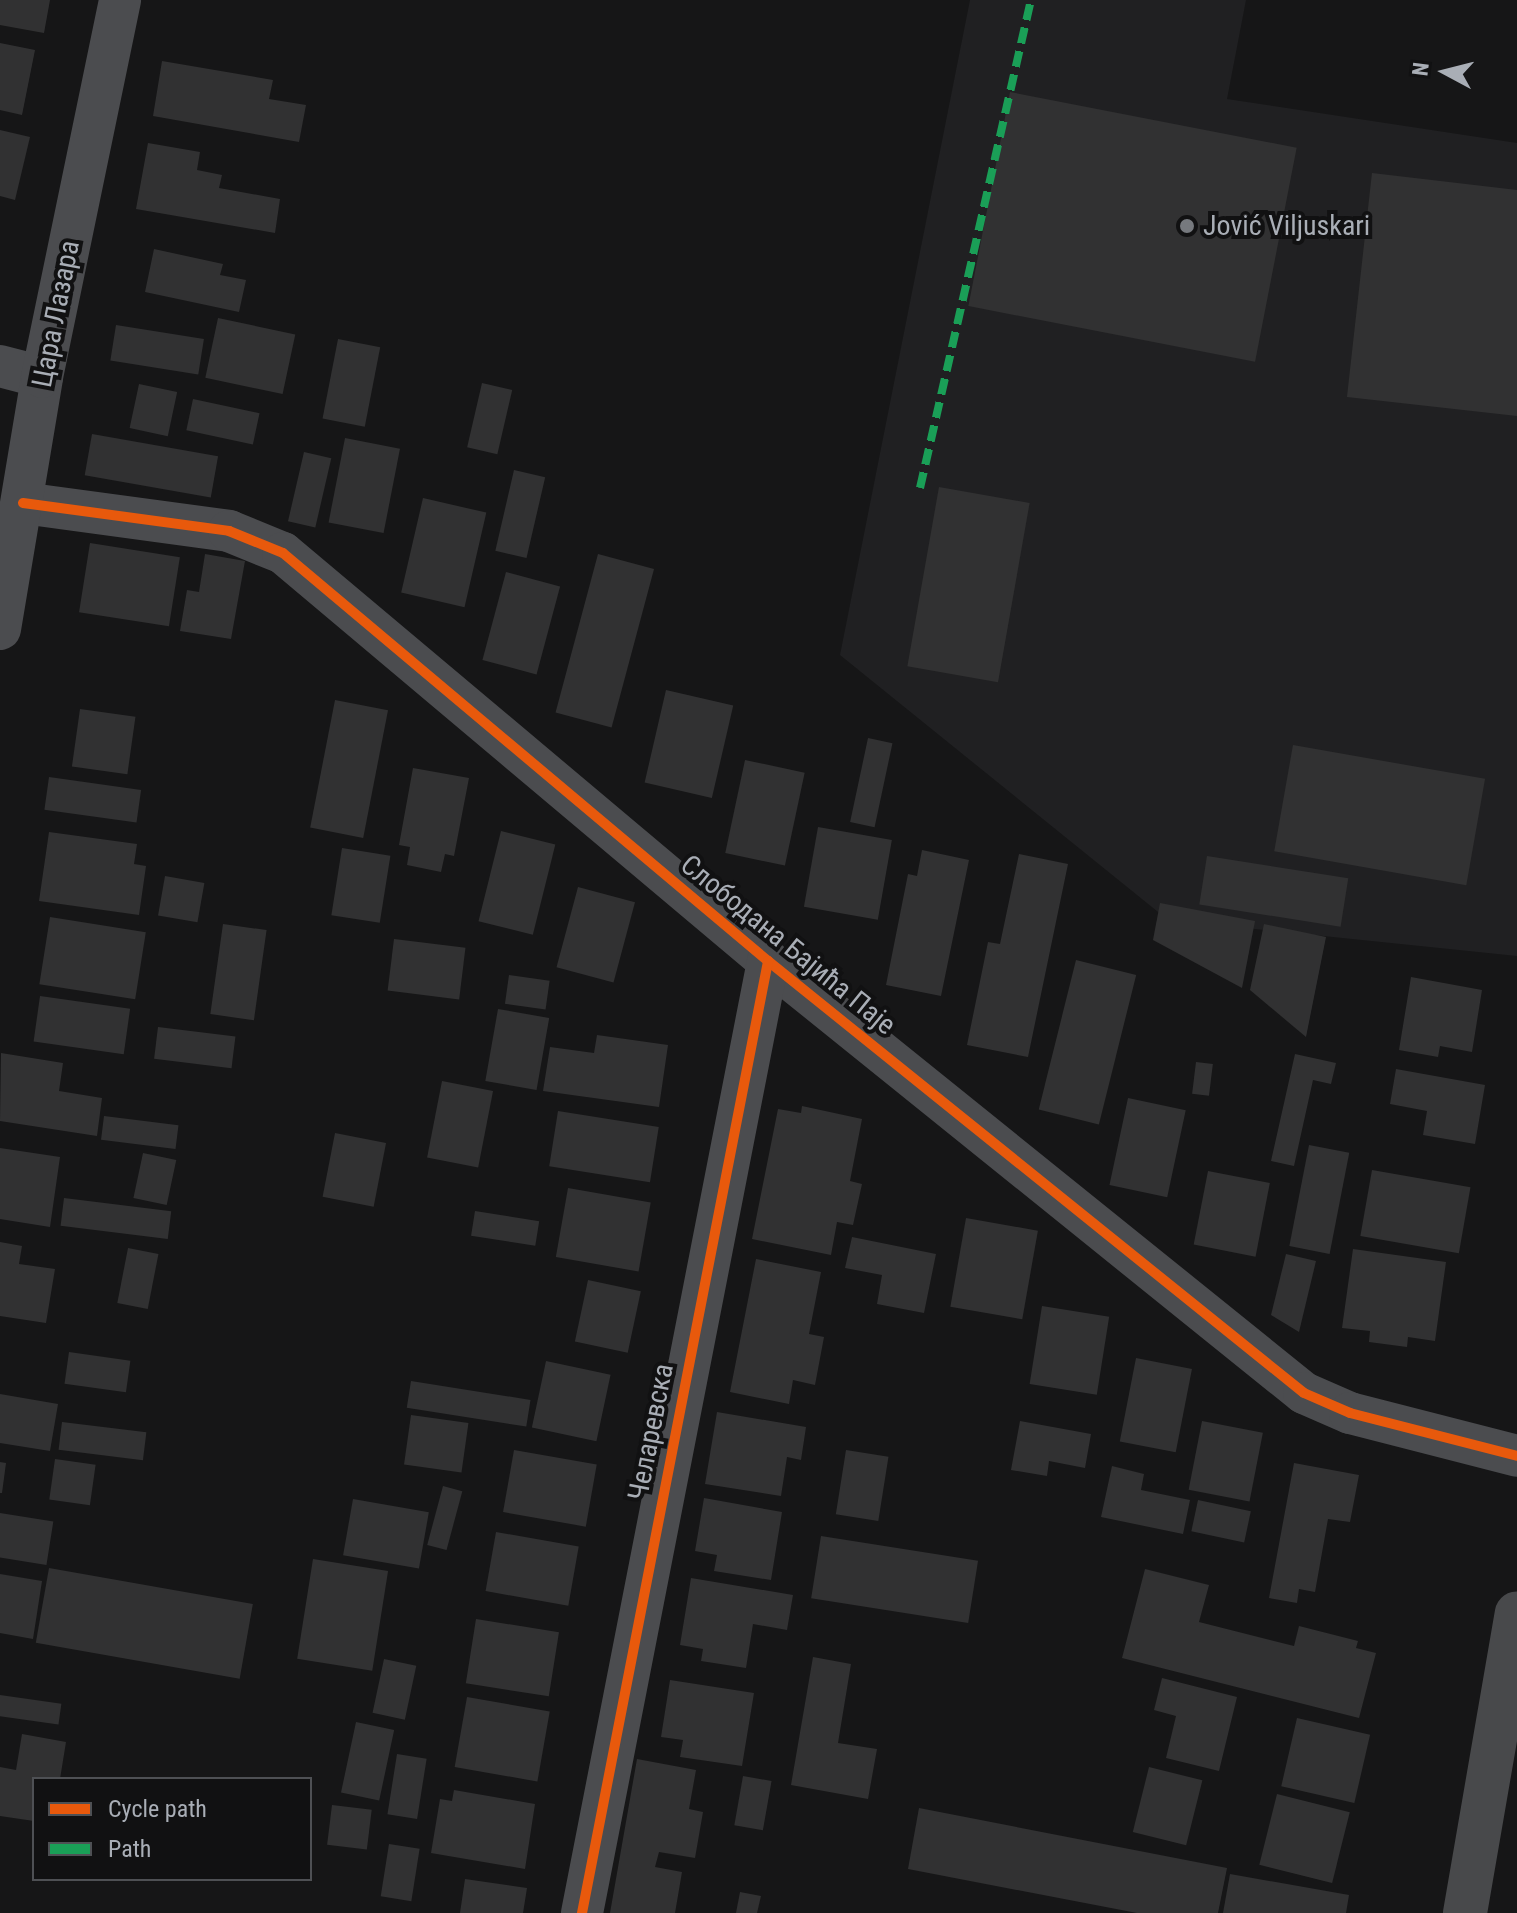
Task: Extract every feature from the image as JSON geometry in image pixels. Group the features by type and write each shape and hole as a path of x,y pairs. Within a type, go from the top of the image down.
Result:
{"main road":[{"path":"1465,1913 1517,1613"}],"street":[{"name":"Цара Лазара","path":"0,629 42,377 120,0"},
{"path":"0,366 42,377"},
{"name":"Слободана Бајића Паје","path":"23,503 229,531 283,553 768,961 1304,1393 1350,1413 1517,1456"},
{"name":"Челаревска","path":"582,1913 768,961"}],"shaded area":[{"path":"970,0 1246,0 1227,99 1517,143 1517,956 1168,920 840,655"}],"building":[{"path":"0,0 50,0 44,33 0,25"},
{"path":"0,43 35,50 22,115 0,110"},
{"path":"162,61 273,80 269,99 306,105 299,142 153,116"},
{"path":"1010,92 1297,148 1255,362 968,306"},
{"path":"0,130 30,137 15,200 0,196"},
{"path":"148,143 200,152 197,170 222,175 219,188 280,199 275,233 136,209"},
{"path":"1372,173 1517,190 1517,416 1347,397"},
{"path":"154,249 223,264 220,275 246,280 239,312 145,292"},
{"path":"218,318 295,334 283,394 205,378"},
{"path":"116,325 204,339 198,374 110,361"},
{"path":"338,339 380,347 365,427 323,419"},
{"path":"482,383 512,390 497,454 467,447"},
{"path":"139,384 177,392 168,436 130,428"},
{"path":"193,399 260,413 253,444 186,430"},
{"path":"92,434 218,456 211,498 85,475"},
{"path":"345,438 400,449 384,533 329,522"},
{"path":"304,452 331,458 315,527 288,521"},
{"path":"514,470 545,477 527,558 495,551"},
{"path":"939,487 1030,503 998,682 907,666"},
{"path":"423,498 486,513 465,607 401,593"},
{"path":"90,543 180,557 169,626 79,612"},
{"path":"205,554 245,561 231,639 180,631 187,590 199,592"},
{"path":"598,554 654,569 612,727 556,712"},
{"path":"506,572 560,586 537,674 482,660"},
{"path":"666,690 733,706 712,798 645,783"},
{"path":"335,700 388,710 363,838 310,828"},
{"path":"80,709 135,717 127,774 72,766"},
{"path":"868,738 892,743 875,827 850,822"},
{"path":"1293,745 1485,779 1466,885 1274,851"},
{"path":"745,760 805,773 785,866 725,853"},
{"path":"413,768 469,778 454,856 445,854 441,872 407,865 410,847 399,845"},
{"path":"49,777 141,790 137,823 44,810"},
{"path":"818,827 892,840 878,920 804,907"},
{"path":"501,831 555,845 533,935 479,921"},
{"path":"49,832 137,844 134,864 146,866 139,915 39,901"},
{"path":"342,848 390,856 380,923 331,915"},
{"path":"922,850 969,860 941,996 886,985 908,874 917,876"},
{"path":"1019,854 1068,864 1028,1057 967,1045 988,942 1000,944"},
{"path":"1207,856 1348,878 1341,927 1199,904"},
{"path":"165,876 204,883 197,922 158,915"},
{"path":"578,887 635,902 614,982 557,967"},
{"path":"1160,903 1255,921 1242,988 1153,940"},
{"path":"50,917 146,932 135,999 39,984"},
{"path":"223,924 267,930 254,1020 210,1014"},
{"path":"1264,924 1326,937 1306,1037 1250,990"},
{"path":"394,939 465,948 459,999 388,991"},
{"path":"1076,960 1136,975 1099,1124 1039,1109"},
{"path":"509,975 550,981 546,1009 505,1004"},
{"path":"1411,977 1482,990 1472,1052 1440,1046 1438,1057 1399,1050"},
{"path":"40,996 130,1009 124,1054 34,1042"},
{"path":"498,1009 549,1018 537,1090 485,1081"},
{"path":"158,1027 235,1037 232,1068 154,1059"},
{"path":"597,1035 668,1045 659,1107 543,1091 550,1047 594,1053"},
{"path":"1,1053 63,1063 59,1091 102,1098 97,1136 0,1121"},
{"path":"1295,1054 1336,1063 1331,1084 1313,1080 1294,1166 1271,1161"},
{"path":"1196,1062 1213,1064 1209,1096 1192,1094"},
{"path":"1396,1069 1485,1085 1475,1144 1423,1135 1427,1111 1390,1104"},
{"path":"442,1081 493,1091 478,1167 427,1158"},
{"path":"1128,1098 1186,1110 1167,1197 1109,1185"},
{"path":"802,1106 862,1119 850,1181 862,1184 853,1225 837,1222 831,1255 752,1239 778,1109 801,1113"},
{"path":"558,1111 659,1127 650,1182 549,1166"},
{"path":"104,1116 178,1125 176,1149 101,1140"},
{"path":"335,1133 386,1143 374,1207 323,1197"},
{"path":"1309,1145 1349,1153 1330,1254 1289,1246"},
{"path":"0,1148 60,1157 50,1227 0,1219"},
{"path":"143,1153 176,1160 167,1205 133,1198"},
{"path":"1372,1170 1470,1187 1459,1253 1360,1236"},
{"path":"1208,1171 1270,1183 1256,1257 1194,1245"},
{"path":"568,1188 651,1203 639,1272 556,1257"},
{"path":"64,1198 171,1211 168,1239 61,1226"},
{"path":"475,1211 539,1221 535,1246 471,1236"},
{"path":"966,1218 1038,1231 1022,1319 950,1307"},
{"path":"852,1237 936,1254 924,1313 877,1304 882,1275 845,1268"},
{"path":"0,1242 22,1246 19,1264 55,1269 46,1323 0,1316"},
{"path":"128,1248 158,1254 148,1309 117,1303"},
{"path":"1353,1249 1446,1262 1435,1341 1408,1337 1407,1347 1369,1342 1370,1331 1342,1328"},
{"path":"1286,1254 1316,1261 1299,1332 1271,1315"},
{"path":"756,1259 821,1272 809,1334 824,1337 815,1385 793,1380 789,1404 730,1392"},
{"path":"588,1280 641,1291 628,1353 575,1342"},
{"path":"1042,1306 1109,1317 1097,1395 1030,1384"},
{"path":"69,1352 130,1361 126,1392 65,1384"},
{"path":"1136,1358 1192,1369 1176,1452 1120,1441"},
{"path":"546,1361 611,1375 596,1441 532,1428"},
{"path":"411,1381 531,1400 526,1427 407,1408"},
{"path":"0,1394 58,1404 50,1451 0,1443"},
{"path":"717,1412 806,1427 801,1460 787,1457 781,1496 705,1484"},
{"path":"411,1415 468,1423 461,1473 404,1465"},
{"path":"1020,1421 1091,1434 1085,1468 1049,1461 1047,1476 1011,1470"},
{"path":"1202,1421 1263,1433 1250,1502 1189,1490"},
{"path":"62,1422 146,1432 143,1460 59,1450"},
{"path":"514,1450 597,1465 586,1527 503,1512"},
{"path":"846,1450 888,1457 878,1521 836,1514"},
{"path":"55,1459 96,1465 90,1505 49,1500"},
{"path":"0,1462 6,1463 2,1493 0,1493"},
{"path":"1294,1463 1359,1475 1350,1522 1328,1519 1315,1592 1299,1589 1297,1603 1269,1598"},
{"path":"1112,1466 1144,1474 1141,1490 1190,1500 1183,1534 1101,1517"},
{"path":"443,1486 462,1491 447,1550 427,1545"},
{"path":"704,1498 782,1512 771,1580 714,1571 717,1555 695,1551"},
{"path":"353,1499 429,1512 419,1569 343,1555"},
{"path":"1198,1500 1251,1511 1244,1543 1191,1531"},
{"path":"0,1513 53,1521 46,1565 0,1558"},
{"path":"496,1532 579,1547 568,1606 486,1591"},
{"path":"821,1536 978,1561 968,1623 811,1598"},
{"path":"313,1559 388,1571 372,1671 297,1659"},
{"path":"49,1568 253,1604 240,1679 36,1643"},
{"path":"1145,1569 1209,1585 1199,1622 1294,1646 1299,1626 1358,1641 1356,1648 1376,1653 1359,1718 1122,1658"},
{"path":"0,1574 42,1581 33,1639 0,1633"},
{"path":"691,1578 793,1595 787,1630 753,1624 746,1668 701,1661 703,1649 680,1645"},
{"path":"476,1619 559,1632 549,1696 466,1683"},
{"path":"813,1657 851,1664 838,1743 877,1749 868,1799 791,1785"},
{"path":"384,1659 416,1666 405,1720 373,1713"},
{"path":"1162,1678 1237,1697 1219,1771 1166,1758 1176,1716 1154,1710"},
{"path":"670,1680 754,1693 742,1766 680,1757 683,1740 661,1737"},
{"path":"0,1695 61,1704 58,1724 0,1716"},
{"path":"467,1697 550,1712 537,1782 455,1767"},
{"path":"1297,1718 1370,1735 1354,1803 1281,1786"},
{"path":"356,1722 394,1730 379,1801 341,1792"},
{"path":"22,1734 66,1742 60,1777 32,1777 32,1821 0,1816 0,1767 16,1770"},
{"path":"397,1754 427,1759 417,1819 387,1814"},
{"path":"637,1759 696,1770 689,1809 703,1812 695,1858 659,1852 655,1867 682,1872 675,1913 610,1913"},
{"path":"1149,1767 1202,1780 1186,1845 1133,1832"},
{"path":"743,1776 772,1781 763,1830 734,1825"},
{"path":"454,1790 535,1804 525,1869 431,1853 440,1799 452,1801"},
{"path":"1277,1794 1350,1812 1332,1883 1259,1865"},
{"path":"332,1805 372,1810 367,1850 327,1845"},
{"path":"919,1808 1227,1868 1218,1913 1137,1913 908,1869"},
{"path":"389,1844 420,1849 411,1901 381,1896"},
{"path":"1230,1874 1349,1895 1346,1913 1223,1913"},
{"path":"465,1879 527,1888 523,1913 460,1913"},
{"path":"740,1892 761,1896 757,1913 736,1913"}],"marked path":[{"path":"920,488 1031,0"}],"cycle path":[{"path":"23,503 229,531 283,553 768,961 1304,1393 1350,1413 1517,1456"},
{"path":"582,1913 768,961"}],"place":[{"name":"Jović Viljuskari","path":"1187,226"}]}
